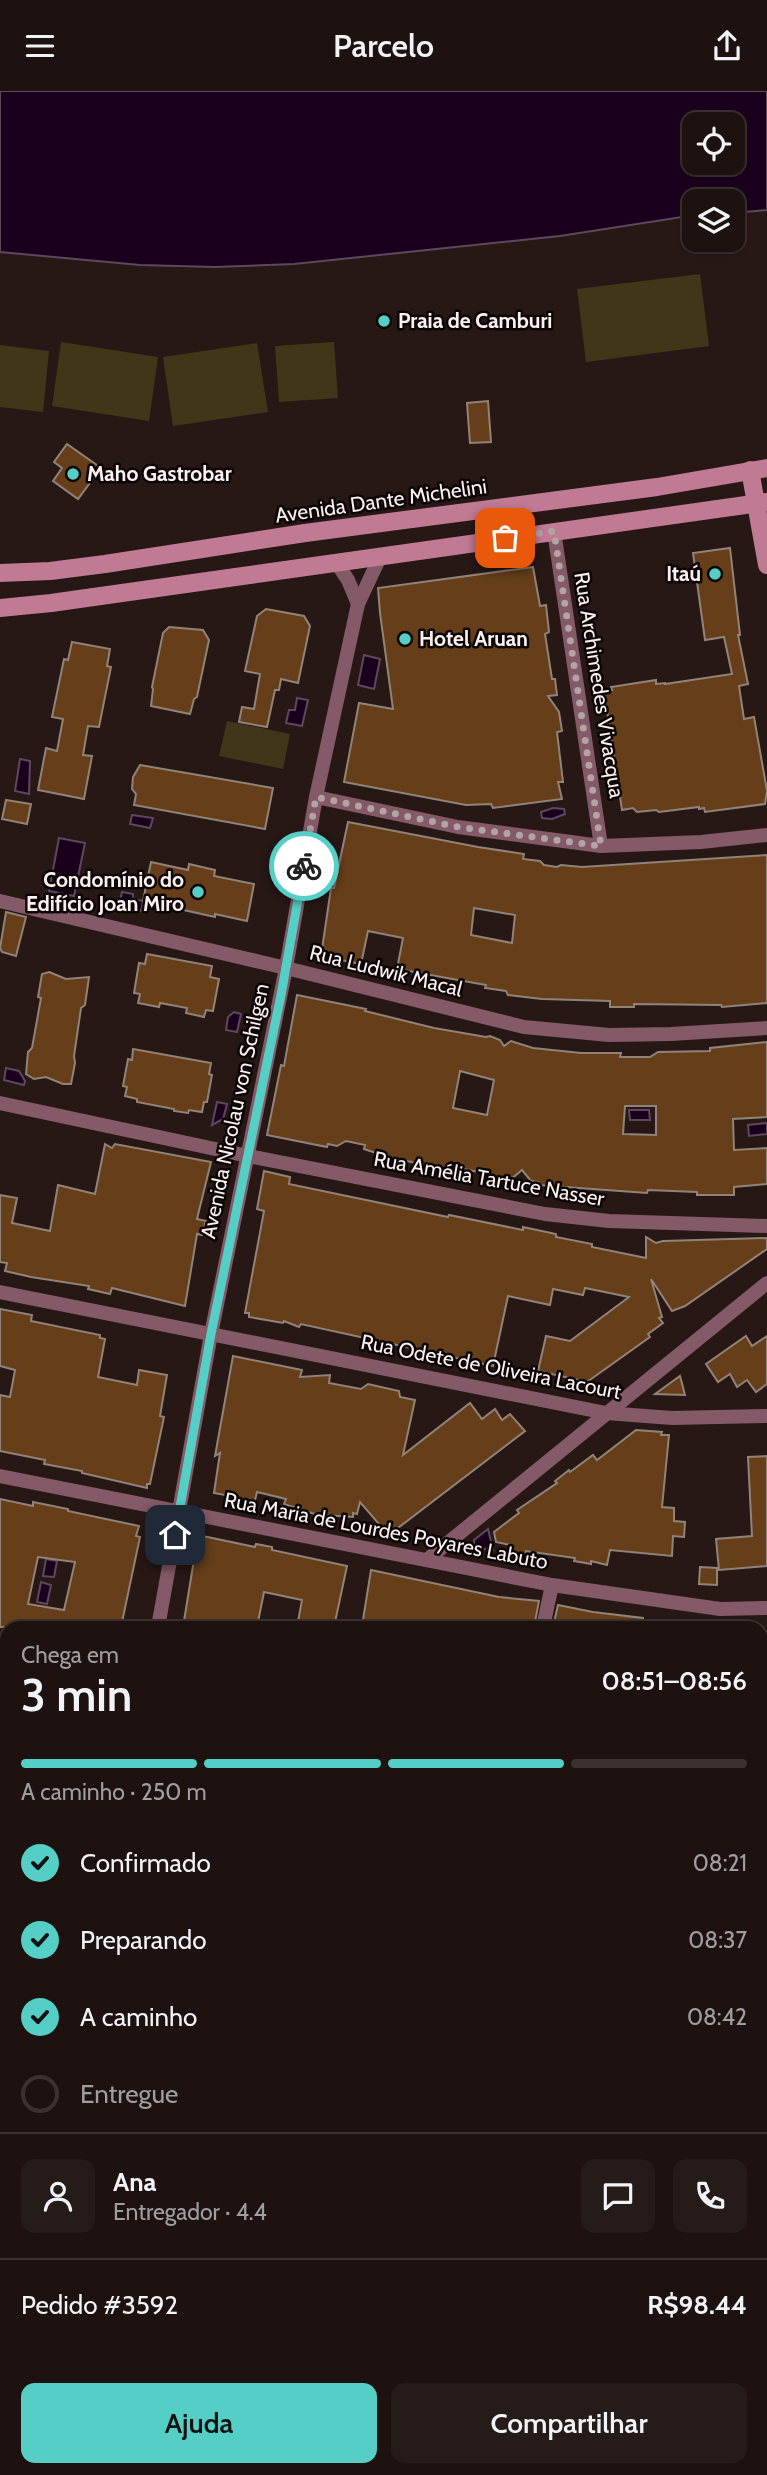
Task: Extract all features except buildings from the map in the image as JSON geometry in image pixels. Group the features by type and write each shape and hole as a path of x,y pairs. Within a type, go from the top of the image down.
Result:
{"main road":[{"path":"759,469 767,565"},
{"name":"Avenida Dante Michelini","path":"0,573 50,571 105,564 318,531 657,487 759,469"},
{"path":"0,608 762,502"}],"street":[{"name":"Rua Archimedes Vivacqua","path":"554,531 601,846"},
{"name":"Avenida Nicolau von Schilgen","path":"159,1621 211,1334 286,968 316,797 358,604 381,555"},
{"path":"336,562 348,580 358,604"},
{"path":"316,797 458,827 601,846 701,842 767,835"},
{"name":"Rua Ludwik Macal","path":"0,901 524,1027 609,1035 767,1028"},
{"name":"Rua Amélia Tartuce Nasser","path":"0,1103 248,1156 545,1214 621,1222 767,1226"},
{"path":"428,1559 767,1283"},
{"path":"745,1303 767,1291"},
{"name":"Rua Odete de Oliveira Lacourt","path":"0,1292 606,1413 672,1418 767,1416"},
{"name":"Rua Maria de Lourdes Poyares Labuto","path":"0,1476 552,1585 720,1609 767,1608"},
{"path":"544,1621 552,1585"}],"shaded area":[{"path":"0,91 767,91 767,210 745,212 745,189 682,189 682,217 560,236 294,264 215,267 140,265 0,252"},
{"path":"700,274 709,346 586,362 577,289"},
{"path":"61,342 158,357 149,421 52,406"},
{"path":"334,342 338,398 279,402 275,346"},
{"path":"257,343 268,412 173,426 163,357"},
{"path":"0,345 49,351 43,412 0,407"},
{"path":"364,655 380,659 374,689 358,685"},
{"path":"297,698 308,700 302,726 286,723 289,710 295,710"},
{"path":"227,721 290,734 283,769 219,756"},
{"path":"20,759 30,761 29,794 15,791"},
{"path":"553,808 564,809 565,814 552,819 542,818 541,812"},
{"path":"132,815 153,818 150,828 130,824"},
{"path":"59,838 85,843 74,896 49,891"},
{"path":"122,892 133,894 133,899 143,901 141,911 119,907"},
{"path":"234,1012 241,1014 237,1032 226,1030 228,1017"},
{"path":"6,1068 19,1071 25,1081 24,1085 4,1080"},
{"path":"217,1102 227,1104 223,1119 212,1125"},
{"path":"629,1110 649,1110 650,1120 630,1120"},
{"path":"767,1123 767,1134 749,1136 748,1125"},
{"path":"488,1529 493,1550 474,1547 474,1540"},
{"path":"46,1559 57,1561 54,1577 43,1576"},
{"path":"41,1582 51,1585 47,1604 37,1602"}],"way so far":[{"path":"304,866 316,797 458,827 601,846 554,531 505,538"}],"place":[{"name":"Praia de Camburi","path":"384,321"},
{"name":"Maho Gastrobar","path":"73,474"},
{"name":"Itaú","path":"715,574"},
{"name":"Hotel Aruan","path":"405,639"},
{"name":"Condomínio do Edifício Joan Miro","path":"198,892"}],"route":[{"path":"175,1535 211,1334 281,995 304,866"}]}
